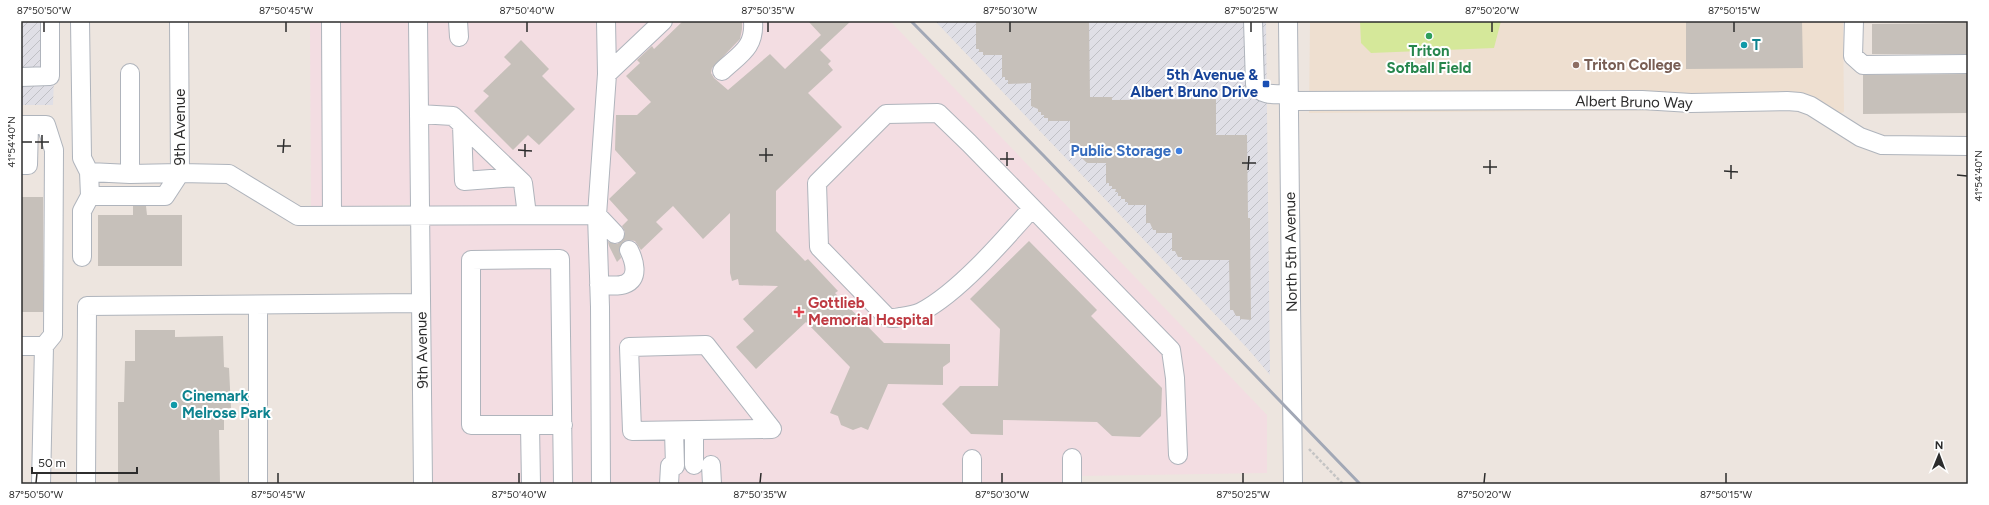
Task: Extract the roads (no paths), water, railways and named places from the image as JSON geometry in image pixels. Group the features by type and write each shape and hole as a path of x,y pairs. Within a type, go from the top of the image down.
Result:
{"street":[{"path":"21,77 50,76 50,21"},
{"path":"80,21 82,158 89,172 90,196 82,211 82,257"},
{"name":"9th Avenue","path":"179,21 180,173 229,174 298,216 420,216"},
{"path":"331,21 332,216"},
{"name":"9th Avenue","path":"418,21 423,484"},
{"path":"601,484 597,215 606,74 606,21"},
{"path":"606,74 663,21"},
{"path":"722,71 750,44 753,33 753,21"},
{"name":"Albert Bruno Way","path":"1253,21 1255,84 1258,90 1265,94 1289,98 1642,100 1691,103 1787,101 1811,106 1860,137 1882,145 1968,146"},
{"name":"North 5th Avenue","path":"1288,21 1293,484"},
{"path":"1854,21 1853,56 1863,65 1968,64"},
{"path":"130,73 130,174"},
{"path":"1032,208 957,286 938,301 920,312 891,318 886,316 819,247 817,183 886,114 938,113 1032,208 1171,350 1175,378 1178,456"},
{"path":"419,114 453,116 523,183 527,216"},
{"path":"21,165 28,165 25,125 46,125 54,150 53,335 44,346 41,484"},
{"path":"462,125 464,181 516,177"},
{"path":"89,172 130,174 180,173"},
{"path":"90,196 166,196 180,173"},
{"path":"420,216 597,215 615,234"},
{"path":"599,285 625,284 632,279 634,261 629,250"},
{"path":"562,425 471,425 471,260 560,259 563,484"},
{"path":"86,484 88,306 421,303"},
{"path":"258,304 258,484"},
{"path":"706,345 772,429 694,431 632,431 629,347 706,345"},
{"path":"21,346 44,346"},
{"path":"530,425 531,484"},
{"path":"669,484 672,466 674,431"},
{"path":"694,431 703,465 712,484"},
{"path":"1072,458 1072,484"},
{"path":"972,459 972,484"}],"railway":[{"path":"911,21 1043,155 1360,484"}],"place":[{"name":"Triton Sofball Field","path":"1429,36"},
{"name":"T","path":"1744,45"},
{"name":"Triton College","path":"1576,65"},
{"name":"5th Avenue & Albert Bruno Drive","path":"1266,84"},
{"name":"Public Storage","path":"1179,151"},
{"name":"Gottlieb Memorial Hospital","path":"799,312"},
{"name":"Cinemark Melrose Park","path":"174,405"}]}
